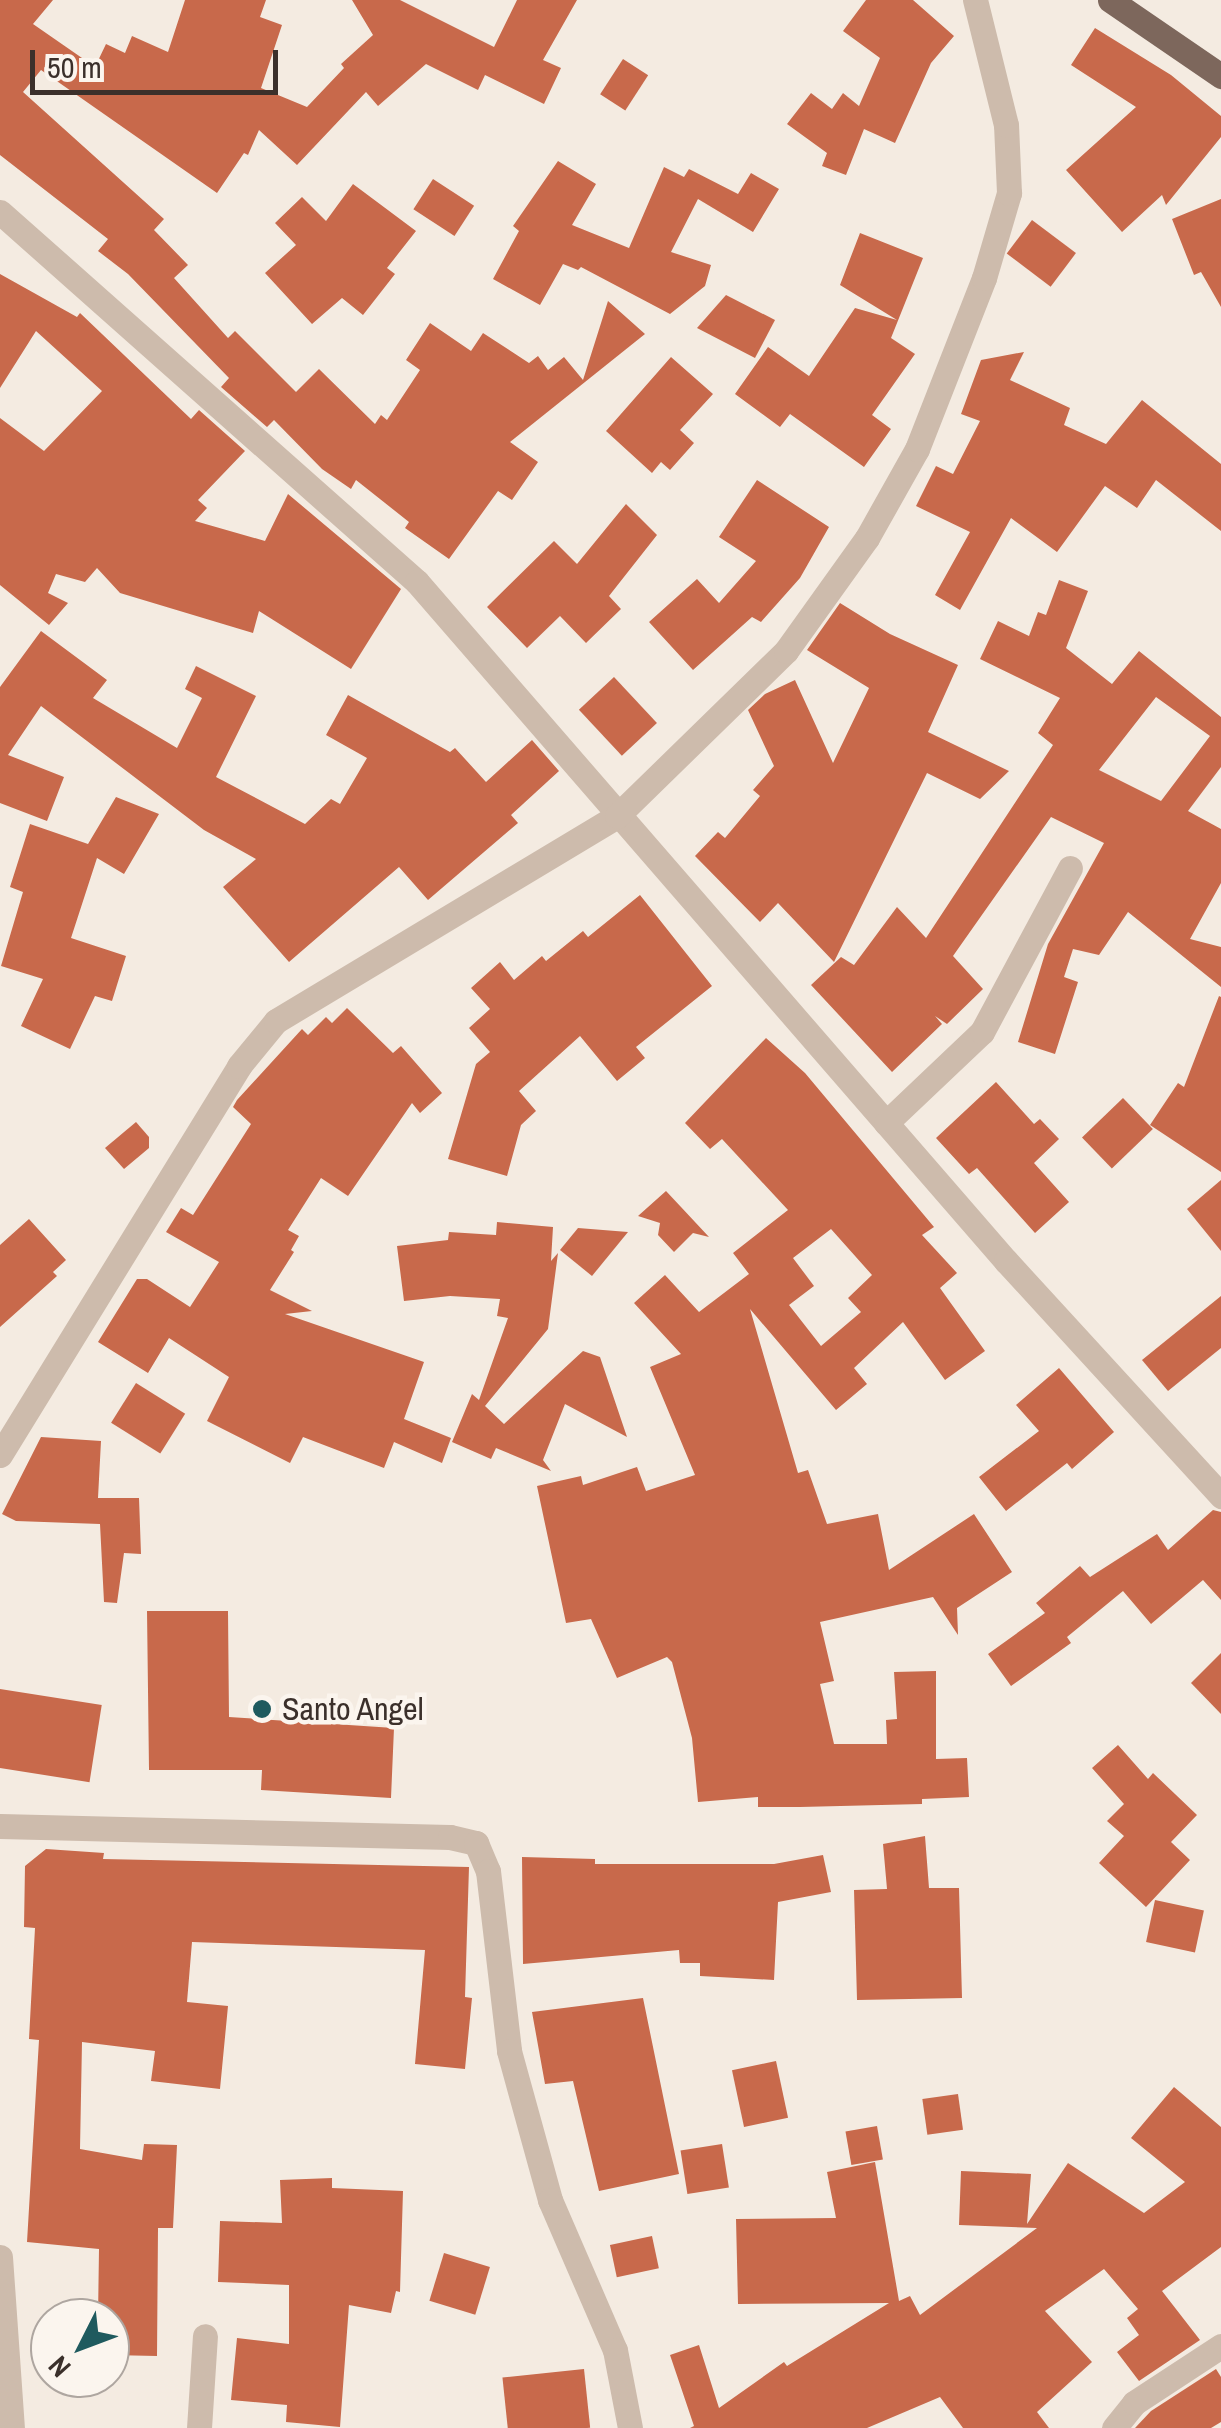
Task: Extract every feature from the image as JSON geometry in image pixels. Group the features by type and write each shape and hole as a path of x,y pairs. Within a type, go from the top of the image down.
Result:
{"main road":[{"path":"1110,0 1221,76"}],"street":[{"path":"0,1454 239,1066 276,1021 616,816 786,651 866,538 916,449 984,278 1009,193 1006,125 975,0"},
{"path":"0,212 417,582 886,1123 1221,1496"},
{"path":"886,1123 982,1032 1070,868"},
{"path":"0,1826 450,1837 476,1843 488,1871 509,2051 550,2200 615,2350 630,2428"},
{"path":"0,2257 12,2428"},
{"path":"199,2428 206,2336"},
{"path":"1114,2428 1134,2404 1221,2346"}],"building":[{"path":"0,0 53,0 33,24 95,67 106,44 125,53 132,36 168,52 185,0 266,0 260,17 282,25 261,88 307,107 344,68 341,64 373,35 352,0 400,0 494,47 517,0 577,0 543,60 561,68 544,104 485,75 478,90 426,64 378,106 366,92 297,165 259,130 248,155 244,153 217,193 41,70 23,92 164,219 154,230 188,265 174,278 228,338 235,331 296,392 319,369 375,424 381,415 387,420 420,370 406,360 430,323 471,351 483,333 529,363 538,356 548,370 564,357 583,380 608,301 645,334 510,442 538,462 512,500 498,491 449,559 405,528 409,522 356,480 351,489 322,469 274,420 267,427 221,387 229,378 128,274 98,251 108,239 0,155"},
{"path":"866,0 913,0 954,36 931,63 895,143 864,129 846,175 822,166 827,153 787,124 811,93 832,109 843,93 859,106 880,58 843,31"},
{"path":"1095,28 1171,75 1221,116 1221,137 1166,205 1162,195 1122,232 1066,170 1136,107 1071,65"},
{"path":"623,59 648,75 625,111 600,94"},
{"path":"558,161 596,184 572,225 629,248 664,167 684,177 689,169 738,194 751,173 779,189 753,232 698,199 671,252 711,265 705,286 670,314 581,267 578,270 563,264 540,305 493,279 519,231 513,226"},
{"path":"433,179 474,206 454,236 413,209"},
{"path":"353,184 416,231 387,268 395,274 363,315 342,298 312,324 265,273 296,245 275,223 302,197 326,221"},
{"path":"1221,199 1221,307 1201,272 1194,275 1172,219"},
{"path":"1032,220 1076,253 1051,287 1007,254"},
{"path":"860,233 923,258 891,338 915,354 872,415 891,429 864,467 790,414 780,427 735,394 768,347 809,376 855,308 897,320 840,285"},
{"path":"0,274 77,317 80,313 191,419 199,410 245,451 198,500 207,508 195,521 265,541 288,494 401,589 351,669 259,611 253,633 120,593 97,568 85,582 56,574 48,593 68,603 49,625 0,585 0,418 44,451 102,391 36,331 0,388"},
{"path":"726,295 775,320 755,358 697,328"},
{"path":"1024,352 1010,380 1070,408 1064,425 1106,444 1142,400 1221,464 1221,531 1156,480 1137,508 1105,486 1057,552 1011,518 960,610 935,595 970,532 916,506 936,466 953,474 980,421 961,414 981,360"},
{"path":"671,357 713,394 680,430 694,443 670,470 661,462 652,473 606,431"},
{"path":"757,480 829,527 800,578 761,622 752,617 693,670 649,622 697,579 719,603 756,561 719,537"},
{"path":"626,504 657,535 609,596 621,609 586,643 560,616 527,648 487,607 554,541 577,564"},
{"path":"1059,580 1088,591 1066,648 1112,684 1139,651 1221,717 1221,767 1188,811 1221,829 1221,883 1190,939 1221,947 1221,987 1128,912 1099,955 1073,949 1064,977 1078,982 1055,1054 1018,1042 1048,944 1104,843 1051,817 953,956 983,989 947,1024 935,1016 942,1024 892,1072 811,985 841,957 854,965 897,907 926,938 1053,745 1038,733 1060,698 980,659 998,621 1029,636 1038,612 1046,615","holes":["1156,697 1210,736 1161,801 1099,770"]},
{"path":"840,603 890,634 958,665 928,732 1009,771 980,799 927,773 834,962 778,903 760,922 695,856 718,832 725,838 760,796 753,790 774,766 748,710 765,694 795,680 833,763 869,688 807,650"},
{"path":"41,631 107,680 93,698 177,748 202,698 185,689 196,666 256,696 216,777 305,824 331,799 340,804 367,758 326,735 348,695 450,752 455,748 486,782 532,740 559,771 511,815 518,823 428,900 399,867 289,962 223,887 256,859 204,830 41,706 8,755 64,777 47,821 0,803 0,687"},
{"path":"614,677 657,723 622,756 579,710"},
{"path":"116,797 159,814 124,874 97,858 71,938 126,956 112,1001 95,996 70,1049 21,1026 43,979 1,966 23,892 10,887 30,824 88,844"},
{"path":"640,895 712,986 636,1047 645,1058 617,1081 580,1036 519,1091 536,1111 521,1125 507,1176 448,1159 476,1064 490,1052 469,1028 490,1009 471,988 500,962 514,980 542,956 546,961 583,931 588,937"},
{"path":"1219,996 1221,1172 1150,1125 1178,1083 1184,1087"},
{"path":"347,1008 393,1053 401,1046 442,1093 420,1113 412,1103 348,1196 321,1178 288,1230 299,1236 291,1250 294,1252 270,1290 312,1311 285,1314 424,1362 404,1419 451,1438 442,1463 394,1442 384,1468 303,1437 290,1463 207,1421 229,1377 169,1338 148,1373 98,1342 137,1279 147,1279 190,1307 219,1262 166,1232 181,1208 193,1215 251,1124 233,1107 237,1100 302,1029 308,1035 326,1017 332,1023"},
{"path":"766,1038 805,1073 934,1227 922,1235 957,1273 940,1288 985,1351 945,1380 903,1322 854,1368 867,1384 836,1410 750,1309 798,1473 808,1470 827,1524 878,1514 889,1570 974,1514 1012,1572 957,1608 958,1635 933,1597 820,1622 834,1681 820,1684 834,1744 887,1744 886,1720 897,1719 894,1672 936,1671 936,1759 967,1758 969,1797 922,1799 922,1804 800,1807 758,1807 758,1797 698,1802 692,1738 672,1662 667,1657 617,1678 591,1619 566,1623 537,1486 581,1476 583,1485 637,1467 646,1491 695,1475 650,1367 681,1354 634,1303 665,1275 699,1312 749,1274 733,1253 788,1210 722,1139 710,1149 685,1123","holes":["831,1229 872,1275 848,1298 861,1312 821,1346 789,1305 814,1286 793,1258"]},
{"path":"996,1082 1034,1124 1040,1119 1059,1139 1034,1163 1069,1202 1035,1233 977,1168 969,1174 936,1138"},
{"path":"1123,1098 1153,1129 1112,1169 1082,1138"},
{"path":"136,1122 149,1137 149,1148 124,1169 105,1148"},
{"path":"1221,1180 1221,1251 1187,1209"},
{"path":"666,1191 709,1237 693,1233 674,1252 658,1235 660,1223 638,1216"},
{"path":"29,1219 66,1260 53,1272 57,1276 0,1327 0,1245"},
{"path":"497,1222 553,1227 551,1261 558,1253 548,1329 485,1406 504,1424 583,1351 600,1357 627,1437 565,1404 543,1460 551,1471 496,1448 491,1459 452,1442 472,1394 479,1400 508,1318 497,1316 500,1299 450,1296 404,1301 397,1246 448,1240 449,1232 496,1235"},
{"path":"578,1228 628,1232 592,1276 560,1250"},
{"path":"1221,1296 1221,1348 1168,1391 1142,1360"},
{"path":"1059,1368 1114,1432 1072,1469 1067,1463 1006,1511 979,1477 1039,1431 1016,1405"},
{"path":"136,1383 185,1414 160,1454 111,1423"},
{"path":"41,1437 101,1441 98,1498 139,1498 141,1554 124,1553 117,1603 104,1602 100,1524 16,1521 2,1514"},
{"path":"1213,1510 1221,1512 1221,1600 1203,1580 1151,1624 1123,1591 1067,1637 1071,1643 1011,1686 988,1654 1045,1613 1036,1603 1080,1566 1090,1577 1157,1534 1168,1550"},
{"path":"147,1611 228,1611 229,1717 394,1728 391,1798 261,1790 262,1770 149,1770"},
{"path":"1221,1653 1221,1714 1191,1683"},
{"path":"0,1689 102,1705 90,1782 0,1768"},
{"path":"1118,1745 1148,1779 1153,1773 1197,1815 1171,1842 1190,1860 1146,1907 1099,1863 1124,1836 1107,1821 1124,1804 1092,1768"},
{"path":"925,1836 929,1888 959,1888 962,1998 857,2000 854,1890 887,1889 883,1844"},
{"path":"46,1849 104,1853 103,1859 469,1867 465,1997 472,1998 465,2069 415,2064 425,1950 192,1942 187,2002 228,2006 220,2089 151,2081 155,2051 82,2042 80,2149 142,2160 144,2144 177,2145 173,2228 158,2228 157,2356 130,2355 130,2298 98,2298 99,2249 27,2242 39,2040 29,2039 35,1928 24,1927 25,1866"},
{"path":"823,1855 831,1892 778,1902 774,1980 700,1976 700,1963 680,1963 679,1950 523,1964 522,1857 595,1859 595,1864 774,1864"},
{"path":"1155,1900 1204,1910 1195,1952 1146,1942"},
{"path":"643,1998 679,2174 599,2191 573,2081 545,2084 532,2012"},
{"path":"776,2061 788,2118 744,2127 732,2070"},
{"path":"1174,2087 1221,2127 1221,2247 1162,2291 1200,2340 1139,2381 1117,2352 1139,2335 1127,2318 1138,2309 1104,2269 1045,2311 1092,2362 1037,2412 1049,2428 963,2428 940,2397 867,2428 690,2428 694,2426 670,2355 699,2345 719,2408 784,2362 787,2366 889,2303 738,2304 736,2219 836,2218 827,2172 875,2162 899,2301 910,2296 920,2315 1037,2228 959,2225 961,2171 1031,2174 1027,2224 1068,2163 1144,2213 1185,2182 1131,2138"},
{"path":"958,2094 963,2130 927,2135 922,2099"},
{"path":"877,2126 883,2159 851,2165 845,2132"},
{"path":"722,2144 729,2187 687,2194 681,2151"},
{"path":"332,2178 332,2188 403,2191 400,2292 396,2291 391,2313 349,2305 340,2427 286,2422 287,2405 231,2400 237,2338 289,2344 289,2285 218,2282 220,2221 282,2223 280,2180"},
{"path":"652,2236 659,2268 617,2277 610,2245"},
{"path":"444,2253 490,2267 475,2315 429,2301"},
{"path":"584,2369 590,2428 508,2428 502,2378"},
{"path":"1216,2369 1221,2377 1221,2422 1211,2428 1135,2428 1151,2411"}],"place":[{"name":"Santo Angel","path":"262,1709"}]}
